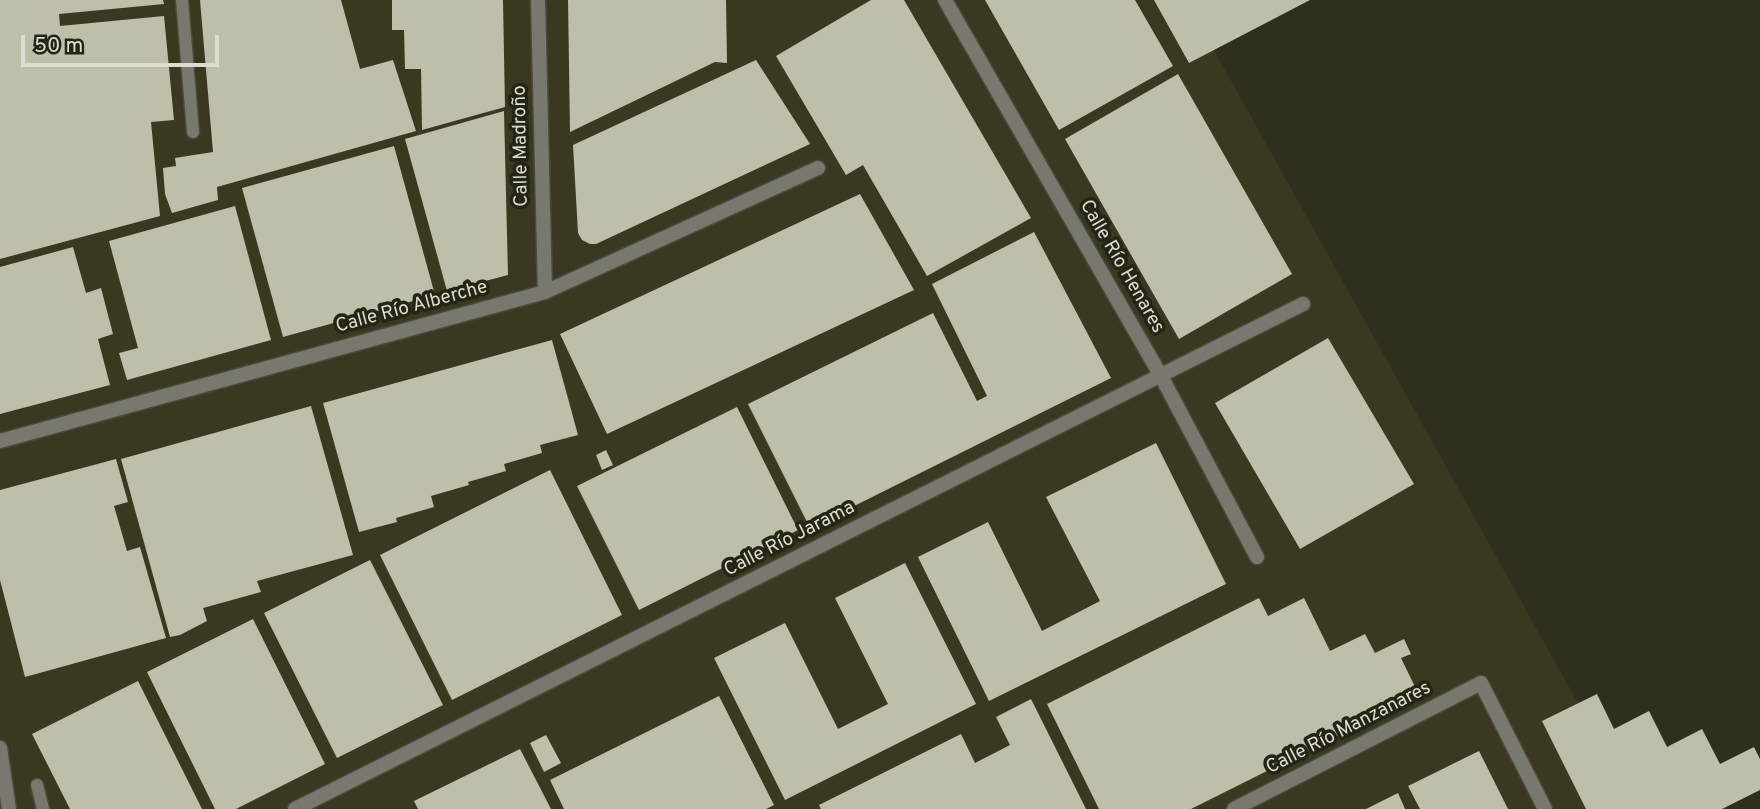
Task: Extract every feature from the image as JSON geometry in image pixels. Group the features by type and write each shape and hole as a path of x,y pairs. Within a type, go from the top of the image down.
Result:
{"street":[{"name":"Calle Madroño","path":"538,0 545,292"},
{"name":"Calle Río Henares","path":"945,0 1161,376 1257,557"},
{"name":"Calle Río Alberche","path":"0,442 545,292 818,168"},
{"name":"Calle Río Jarama","path":"295,809 1303,304"},
{"name":"Calle Río Manzanares","path":"1234,809 1481,683 1545,809"},
{"path":"0,748 9,809"}],"lane":[{"path":"182,0 193,132"},
{"path":"37,785 43,809"}],"shaded area":[{"path":"0,0 1186,0 1637,809 0,809"}],"building":[{"path":"0,0 163,0 164,4 59,14 60,26 164,16 174,120 151,122 160,216 0,259"},
{"path":"200,0 341,0 360,69 393,60 416,131 217,187 218,200 172,213 165,194 163,168 176,166 175,158 213,152"},
{"path":"392,0 503,0 505,107 422,130 421,69 405,69 404,30 392,30"},
{"path":"568,0 726,0 727,63 715,62 570,132"},
{"path":"871,0 904,0 1031,218 927,276 863,165 846,175 776,56"},
{"path":"985,0 1135,0 1173,66 1059,130"},
{"path":"1154,0 1310,0 1189,63"},
{"path":"756,60 810,144 596,244 582,240 578,233 573,145"},
{"path":"1178,74 1292,274 1179,339 1065,139"},
{"path":"504,111 508,275 447,291 405,139"},
{"path":"394,146 435,295 283,337 242,188"},
{"path":"860,194 914,290 607,434 560,334"},
{"path":"235,206 271,340 127,380 119,353 138,348 109,241"},
{"path":"1034,232 1111,378 810,528 748,404 933,313 977,401 987,396 932,284"},
{"path":"73,247 86,293 101,288 113,334 98,339 110,385 0,414 0,267"},
{"path":"1328,338 1414,484 1300,549 1215,403"},
{"path":"552,340 578,435 540,445 542,453 504,464 506,471 431,496 434,507 396,518 397,522 359,532 323,403"},
{"path":"311,406 353,555 257,581 261,592 203,608 207,621 180,635 170,637 121,459"},
{"path":"737,407 798,530 639,610 577,486"},
{"path":"1156,443 1226,584 989,701 918,557 988,522 1042,631 1100,601 1046,497"},
{"path":"606,450 613,465 602,470 596,455"},
{"path":"116,459 128,502 114,506 127,551 140,547 166,638 25,677 0,580 0,490"},
{"path":"550,470 622,615 452,700 380,555"},
{"path":"370,560 443,705 337,758 264,613"},
{"path":"905,563 976,704 785,800 714,658 785,623 838,729 888,704 835,598"},
{"path":"1259,598 1268,616 1304,598 1330,651 1365,634 1375,653 1404,639 1411,654 1401,658 1419,695 1191,809 1099,809 1047,704"},
{"path":"253,619 325,764 236,809 215,809 147,672"},
{"path":"138,681 202,809 70,809 32,734"},
{"path":"1597,694 1614,729 1649,711 1667,747 1702,729 1720,764 1754,747 1760,759 1760,790 1722,809 1586,809 1542,721"},
{"path":"719,696 774,805 766,809 564,809 550,780"},
{"path":"1031,699 1086,809 821,809 819,805 961,734 975,763 1010,745 996,717"},
{"path":"546,735 561,763 544,772 530,743"},
{"path":"520,749 551,809 418,809 414,801"},
{"path":"1479,751 1508,809 1420,809 1408,786"},
{"path":"1398,793 1405,809 1366,809"}]}
